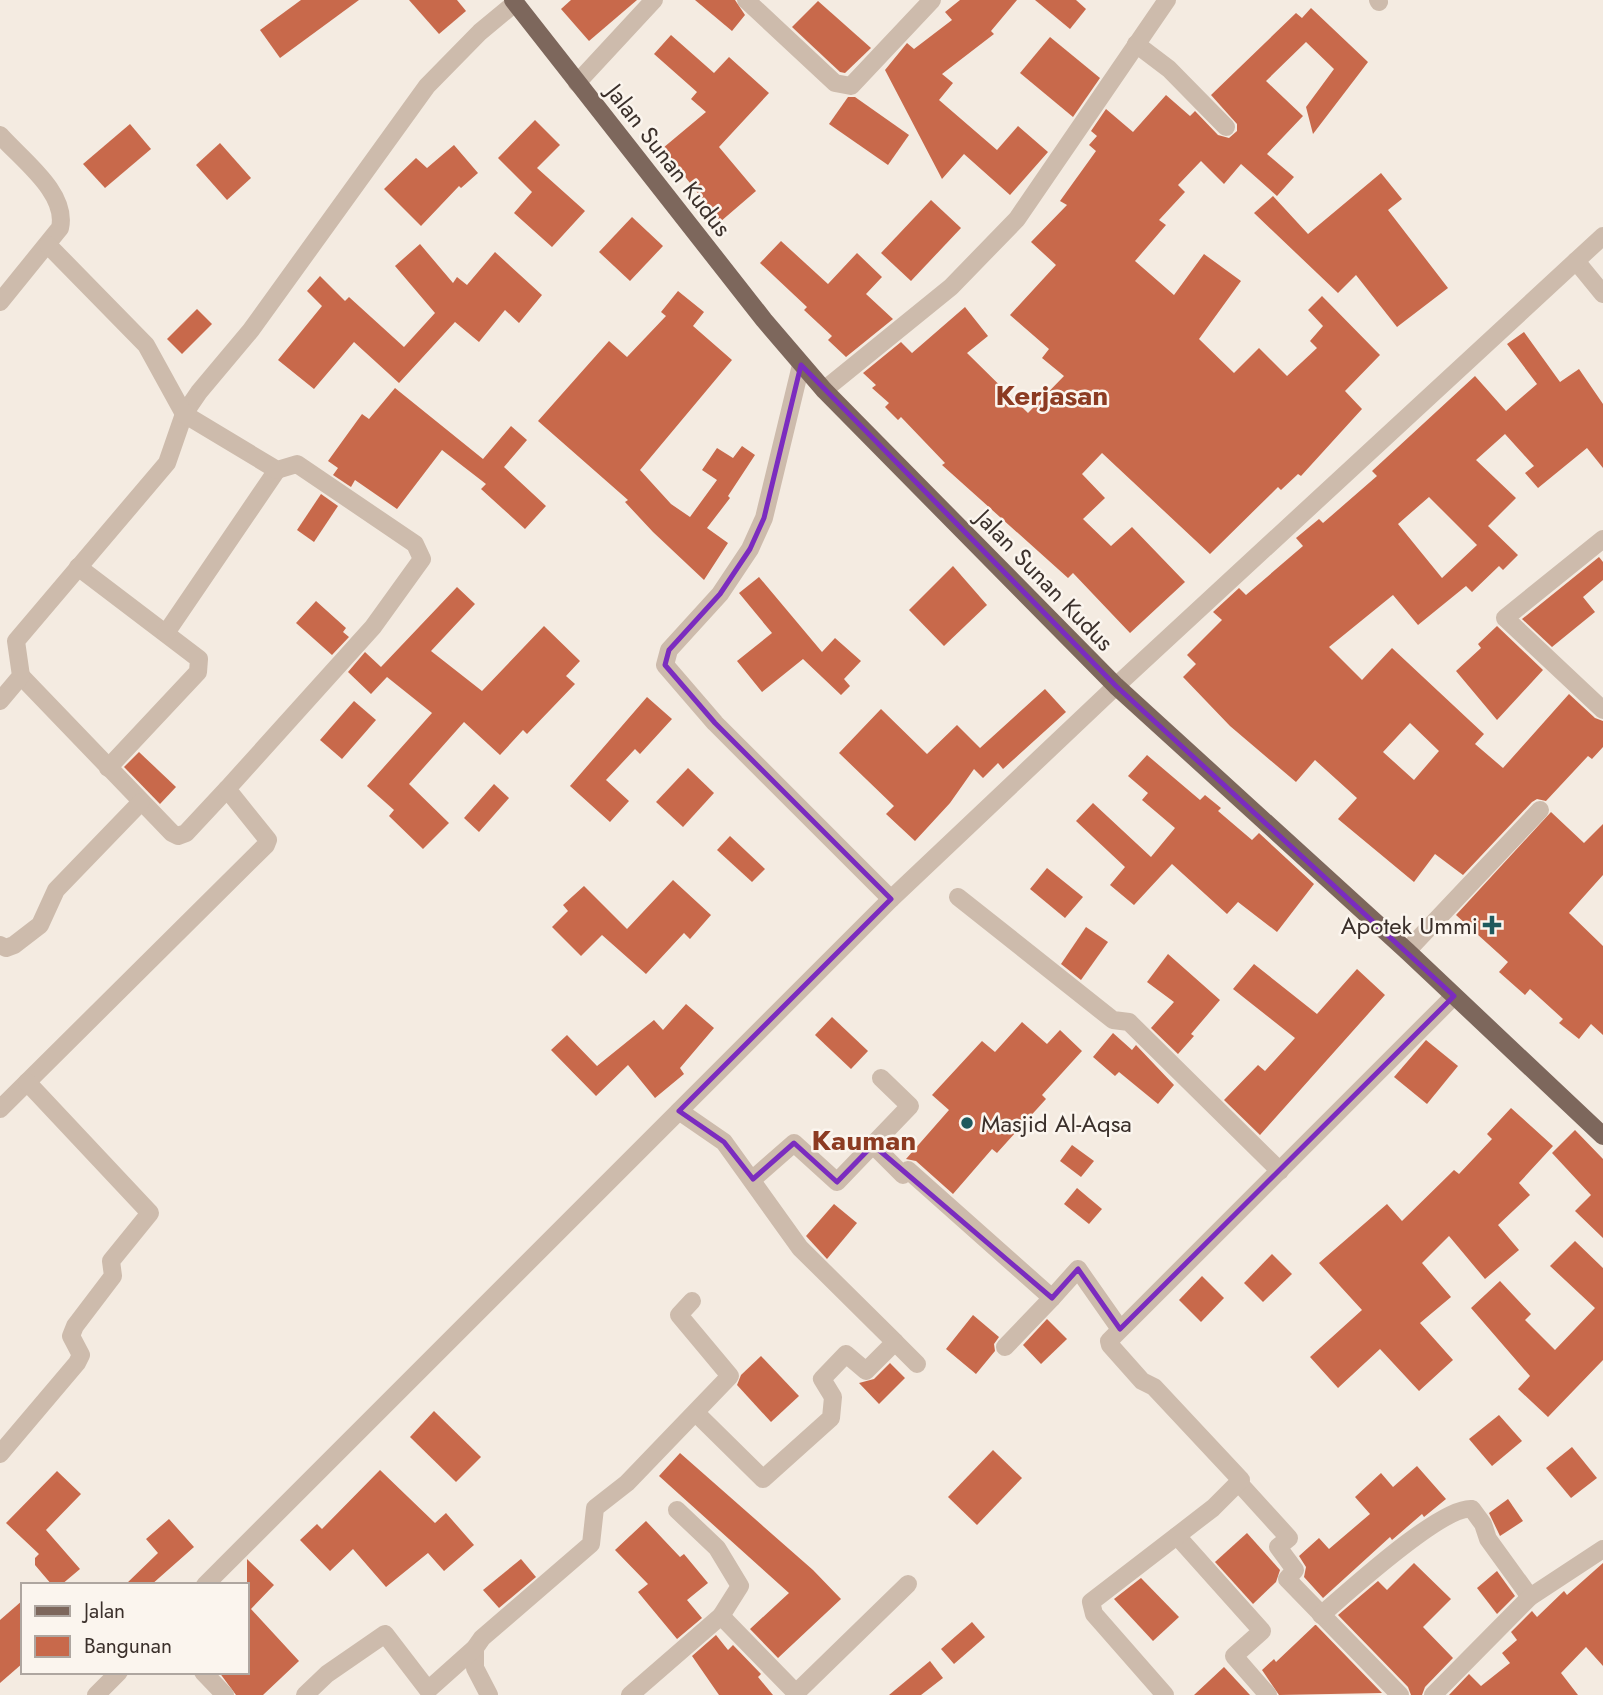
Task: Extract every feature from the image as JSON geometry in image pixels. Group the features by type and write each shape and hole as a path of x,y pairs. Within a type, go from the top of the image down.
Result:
{"main road":[{"name":"Jalan Sunan Kudus","path":"514,2 801,365 824,390 1115,687 1407,951 1603,1136"}],"street":[{"path":"577,83 654,0"},
{"path":"746,0 835,83 851,86 932,0"},
{"path":"166,633 276,470 296,464 415,544 422,559 373,627 186,834 178,836 141,802 22,676 16,641 167,463 184,414 267,307 385,139 427,86 514,2"},
{"path":"824,390 951,287 1017,219 1162,2"},
{"path":"1136,44 1169,69 1226,127"},
{"path":"0,135 57,198 63,215 60,228 48,245 0,302"},
{"path":"207,1583 891,899 1115,687 1603,236"},
{"path":"48,245 146,345 184,414 276,470"},
{"path":"1576,261 1603,294"},
{"path":"801,365 764,518 750,549 720,594 669,650 665,665 715,723 891,899"},
{"path":"1603,539 1505,618 1603,709"},
{"path":"78,566 199,659 198,672 108,768"},
{"path":"0,701 22,676"},
{"path":"0,1109 266,845 268,840 261,828 227,789"},
{"path":"0,945 6,948 14,945 40,925 56,890 141,802"},
{"path":"1407,951 1540,810"},
{"path":"958,897 1113,1020 1129,1022 1280,1171"},
{"path":"1165,1695 1094,1614 1091,1602 1177,1536 1241,1479 1109,1341 1454,996"},
{"path":"753,1178 794,1143 837,1182 910,1106 881,1077"},
{"path":"0,1454 77,1363 81,1355 71,1336 75,1326 113,1276 111,1261 150,1213 27,1082"},
{"path":"679,1111 724,1142 753,1178 800,1248 917,1364"},
{"path":"873,1144 903,1175 908,1170 1052,1298"},
{"path":"1005,1347 1078,1269 1120,1329"},
{"path":"305,1695 327,1674 385,1634 428,1690 475,1648 482,1638 591,1544 595,1508 627,1483 730,1376 679,1315 692,1301"},
{"path":"696,1413 763,1479 831,1418 833,1397 822,1379 846,1354 866,1371 895,1342"},
{"path":"1239,1483 1289,1538 1279,1547 1295,1570 1287,1579 1400,1695"},
{"path":"1321,1615 1433,1524 1463,1508 1472,1509 1483,1524 1488,1539 1530,1597"},
{"path":"630,1695 721,1616 740,1586 717,1548 677,1510"},
{"path":"1177,1536 1262,1631 1234,1656 1268,1695"},
{"path":"1433,1695 1530,1597 1603,1549"},
{"path":"721,1616 797,1694 908,1584"},
{"path":"475,1648 475,1668 489,1695"},
{"path":"96,1695 117,1674"},
{"path":"205,1674 225,1695"}],"highlighted area":[{"path":"801,365 1116,686 1454,996 1120,1329 1078,1269 1052,1298 873,1145 837,1182 794,1143 753,1179 724,1142 679,1111 891,899 715,723 665,665 669,650 720,594 750,549 764,518"}],"building":[{"path":"301,0 359,0 280,58 260,30"},
{"path":"409,0 457,0 466,11 439,34"},
{"path":"571,0 637,0 589,41 561,9"},
{"path":"695,0 735,0 745,15 732,31"},
{"path":"960,0 1017,0 991,31 994,34 942,74 953,83 939,100 997,150 1018,126 1048,152 1010,195 964,154 942,179 885,70 907,43 914,49 952,20 945,12"},
{"path":"1035,0 1076,0 1086,9 1070,29"},
{"path":"818,1 871,48 845,73 840,72 792,27"},
{"path":"1311,8 1368,62 1313,134 1306,107 1334,69 1306,42 1266,81 1303,116 1267,154 1294,177 1277,196 1241,164 1224,184 1201,161 1178,185 1185,192 1159,220 1166,225 1135,261 1174,295 1204,254 1241,281 1199,339 1234,373 1259,348 1287,376 1317,348 1310,341 1323,326 1308,310 1322,296 1380,355 1345,391 1362,409 1301,476 1298,474 1281,490 1278,487 1210,554 1102,453 1082,474 1105,498 1083,519 1111,546 1132,527 1185,582 1130,633 1073,573 1068,578 942,465 945,463 901,417 898,420 885,407 889,403 872,388 876,385 863,373 901,342 912,353 965,307 988,336 967,353 1028,413 1064,376 1042,358 1049,349 1010,315 1056,265 1031,242 1067,205 1060,201 1096,151 1089,145 1097,136 1091,131 1106,109 1133,132 1166,95 1190,116 1195,111 1218,135 1229,138 1237,131 1237,124 1211,95 1296,13 1302,18"},
{"path":"671,35 714,73 729,57 769,93 719,147 756,191 720,222 663,148 706,112 691,99 697,92 654,54"},
{"path":"1050,37 1100,78 1073,117 1020,73"},
{"path":"848,97 855,97 909,135 888,165 829,124"},
{"path":"535,120 560,145 537,168 585,211 552,247 514,213 532,192 498,158"},
{"path":"130,124 151,149 105,188 83,164"},
{"path":"220,143 251,178 227,200 196,165"},
{"path":"454,145 478,173 461,188 459,186 421,226 384,189 416,158 427,168"},
{"path":"1381,173 1402,199 1388,210 1448,288 1397,327 1356,275 1338,293 1254,213 1273,196 1308,234"},
{"path":"931,200 961,228 911,281 881,253"},
{"path":"632,217 663,246 630,281 599,252"},
{"path":"781,241 828,284 857,253 882,277 866,294 893,319 846,357 828,340 832,336 804,310 807,307 760,263"},
{"path":"420,244 453,283 457,277 467,285 495,252 542,295 519,323 505,310 479,342 455,322 399,383 354,342 314,389 278,360 322,306 307,291 320,276 345,301 349,297 404,347 435,313 395,266"},
{"path":"678,291 704,312 693,326 732,360 640,470 671,504 690,517 717,480 702,470 717,448 733,458 742,446 755,455 728,496 730,498 707,528 728,543 704,580 653,532 625,502 628,500 538,421 609,341 627,357 666,316 661,312"},
{"path":"197,309 212,324 182,354 167,339"},
{"path":"1524,332 1560,382 1579,369 1603,404 1603,468 1587,448 1538,488 1525,473 1534,466 1505,434 1476,460 1516,498 1488,526 1518,555 1503,570 1499,566 1472,592 1466,586 1418,625 1393,595 1329,647 1362,680 1392,648 1484,734 1475,744 1503,768 1569,694 1595,718 1603,721 1603,747 1592,759 1588,756 1546,801 1537,799 1532,802 1463,875 1435,854 1414,882 1338,819 1357,798 1315,760 1296,782 1230,726 1183,677 1196,664 1187,655 1222,620 1213,612 1239,588 1246,595 1303,546 1296,538 1319,519 1323,523 1377,476 1372,471 1475,376 1506,411 1537,384 1507,344","holes":["1429,497 1477,545 1442,578 1398,524","1410,723 1439,751 1414,780 1383,752"]},
{"path":"395,388 483,459 511,426 527,440 504,467 546,506 525,529 481,489 486,484 442,450 397,509 355,480 351,487 333,475 338,468 328,461 362,414 369,419"},
{"path":"321,494 338,506 314,542 297,530"},
{"path":"1599,557 1603,562 1603,580 1583,597 1595,612 1552,647 1522,619"},
{"path":"953,566 987,605 944,646 909,610"},
{"path":"759,577 822,652 835,638 861,661 844,679 850,686 841,695 803,659 762,692 737,661 772,633 739,593"},
{"path":"457,587 475,604 431,651 482,691 544,626 580,661 566,676 575,684 527,734 523,730 500,755 464,722 409,784 449,823 423,849 389,816 394,810 367,786 432,713 387,677 371,694 348,672 365,652 381,667"},
{"path":"316,601 346,628 343,632 349,637 332,655 296,623"},
{"path":"1497,626 1543,670 1497,720 1456,671 1481,648 1478,644"},
{"path":"1045,689 1066,712 1003,769 998,763 983,778 974,769 950,803 915,841 886,814 894,806 839,753 881,709 927,754 957,725 980,748"},
{"path":"647,697 672,719 640,754 635,749 606,780 629,801 610,822 570,786"},
{"path":"354,701 376,720 342,759 320,740"},
{"path":"139,752 176,787 160,804 124,767"},
{"path":"1147,755 1200,800 1205,795 1221,808 1218,811 1252,840 1259,833 1314,884 1277,932 1238,902 1227,914 1172,864 1134,905 1110,885 1125,867 1076,821 1093,803 1151,857 1175,828 1142,800 1148,793 1128,776"},
{"path":"688,768 714,793 683,827 656,802"},
{"path":"494,784 509,798 479,832 464,818"},
{"path":"1551,812 1584,843 1603,824 1603,875 1569,913 1603,946 1603,1035 1591,1024 1579,1039 1559,1023 1563,1019 1530,989 1525,995 1499,972 1508,962 1456,915"},
{"path":"730,836 765,869 752,882 717,850"},
{"path":"1047,868 1083,897 1065,918 1030,889"},
{"path":"673,880 711,915 690,939 684,933 646,974 602,935 581,956 552,927 568,911 563,905 584,886 627,929"},
{"path":"1086,927 1108,942 1081,980 1061,964"},
{"path":"1168,954 1220,1000 1178,1054 1151,1028 1174,1002 1147,982"},
{"path":"1254,964 1317,1014 1357,969 1385,995 1260,1135 1224,1100 1258,1065 1265,1071 1295,1038 1233,989"},
{"path":"686,1004 714,1028 680,1068 684,1074 655,1098 628,1065 596,1096 551,1050 567,1035 597,1066 654,1020 663,1030"},
{"path":"832,1017 868,1051 851,1069 815,1035"},
{"path":"1022,1022 1047,1044 1060,1030 1082,1051 1042,1095 1046,1099 997,1153 992,1149 953,1194 916,1161 906,1159 949,1110 932,1095 982,1041 995,1052"},
{"path":"1113,1033 1132,1050 1136,1045 1174,1085 1158,1104 1119,1072 1115,1076 1093,1057"},
{"path":"1426,1040 1458,1066 1427,1104 1394,1077"},
{"path":"1511,1108 1553,1146 1519,1183 1530,1195 1498,1225 1519,1250 1485,1279 1449,1236 1422,1263 1451,1297 1420,1323 1453,1360 1419,1391 1380,1349 1338,1388 1310,1357 1362,1310 1319,1263 1387,1204 1402,1221 1454,1170 1459,1174 1492,1139 1487,1134"},
{"path":"1575,1130 1603,1159 1603,1238 1575,1211 1591,1195 1552,1153"},
{"path":"1072,1145 1094,1161 1081,1177 1060,1161"},
{"path":"1077,1188 1102,1209 1089,1224 1064,1204"},
{"path":"834,1204 857,1223 827,1259 806,1236"},
{"path":"1575,1241 1603,1268 1603,1360 1548,1417 1518,1389 1530,1376 1471,1308 1500,1281 1531,1314 1525,1320 1555,1350 1595,1308 1550,1266"},
{"path":"1272,1254 1292,1274 1263,1302 1244,1283"},
{"path":"1202,1276 1224,1298 1201,1322 1179,1300"},
{"path":"973,1315 999,1337 994,1344 995,1351 976,1374 946,1349"},
{"path":"1047,1319 1067,1339 1041,1364 1023,1345"},
{"path":"761,1356 799,1396 771,1422 737,1385 741,1375"},
{"path":"890,1363 905,1378 879,1404 859,1383 874,1379"},
{"path":"434,1411 481,1457 456,1482 410,1437"},
{"path":"1499,1415 1522,1441 1492,1466 1469,1439"},
{"path":"1572,1447 1597,1478 1571,1498 1546,1468"},
{"path":"993,1450 1022,1478 977,1525 948,1497"},
{"path":"680,1453 813,1570 841,1599 778,1658 750,1629 789,1593 659,1476"},
{"path":"1417,1466 1446,1499 1424,1517 1422,1514 1392,1540 1390,1537 1323,1598 1304,1577 1306,1567 1299,1556 1319,1538 1329,1549 1370,1514 1355,1497 1381,1473 1393,1487"},
{"path":"380,1470 435,1523 446,1513 474,1545 444,1571 428,1553 386,1587 353,1549 330,1571 300,1540 317,1524 322,1529"},
{"path":"57,1471 81,1494 46,1530 80,1569 63,1583 50,1583 35,1565 35,1558 39,1554 6,1523"},
{"path":"1508,1499 1523,1521 1500,1536 1489,1513"},
{"path":"169,1519 194,1547 153,1583 127,1583 158,1553 146,1539"},
{"path":"646,1521 680,1557 684,1554 708,1583 687,1600 702,1618 677,1639 638,1592 648,1584 615,1550"},
{"path":"1247,1533 1280,1570 1276,1582 1253,1604 1215,1562"},
{"path":"247,1559 274,1585 251,1609 299,1661 263,1695 236,1695 220,1674 248,1674"},
{"path":"521,1559 536,1577 499,1608 483,1590"},
{"path":"1414,1563 1451,1599 1423,1627 1453,1658 1425,1687 1422,1695 1411,1695 1408,1687 1338,1615 1378,1581 1387,1590"},
{"path":"1603,1563 1603,1666 1586,1647 1561,1673 1578,1695 1449,1695 1469,1674 1481,1686 1510,1663 1502,1653 1517,1640 1511,1632 1532,1611 1537,1617 1564,1591 1567,1595"},
{"path":"1497,1571 1515,1596 1497,1614 1477,1588"},
{"path":"1141,1578 1179,1617 1153,1641 1114,1599"},
{"path":"21,1602 21,1665 0,1683 0,1620"},
{"path":"972,1622 985,1637 954,1664 941,1649"},
{"path":"1315,1625 1382,1693 1279,1695 1262,1670 1274,1659 1276,1662"},
{"path":"716,1635 728,1650 733,1645 761,1674 758,1677 773,1695 719,1695 692,1656"},
{"path":"930,1661 943,1678 921,1695 889,1695"},
{"path":"1224,1667 1250,1695 1194,1695"}],"place":[{"name":"Apotek Ummi","path":"1492,925"},
{"name":"Masjid Al-Aqsa","path":"967,1123"}],"district":[{"name":"Kerjasan","path":"1052,395"},
{"name":"Kauman","path":"864,1140"}]}
